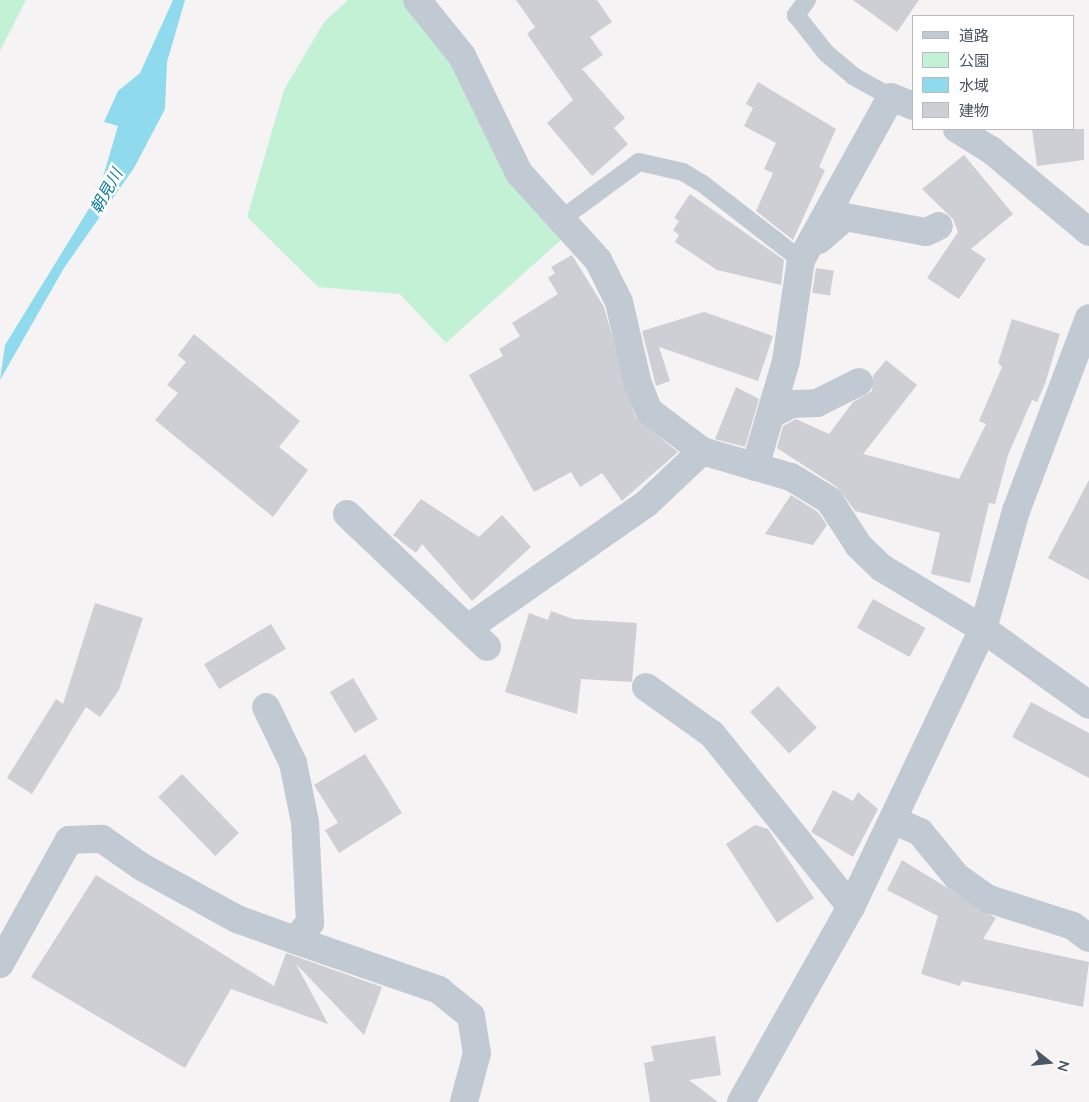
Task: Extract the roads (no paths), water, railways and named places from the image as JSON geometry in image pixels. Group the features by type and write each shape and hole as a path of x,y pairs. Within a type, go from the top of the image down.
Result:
{"street":[{"path":"417,0 462,56 519,173 598,260 619,302 638,384 649,411 702,451 791,477 829,500 859,546 882,568 983,629 1089,704"},
{"path":"755,467 786,361 801,260 902,102"},
{"path":"963,130 1089,232"},
{"path":"801,260 845,216 926,232 939,226"},
{"path":"741,1102 850,907 983,629 1016,511 1089,318"},
{"path":"772,414 792,404 824,401 859,382"},
{"path":"468,628 648,503 702,451"},
{"path":"347,514 487,647"},
{"path":"646,687 712,734 850,907"},
{"path":"266,707 293,763 305,822 310,923 295,940"},
{"path":"893,820 920,832 957,877 989,899 1073,926 1089,938"},
{"path":"0,964 70,840 102,838 142,867 238,919 439,990 471,1016 477,1053 464,1102"}],"lane":[{"path":"807,0 796,15 826,53 852,76 902,102"},
{"path":"560,220 639,162 683,172 703,184 801,260"}],"water":[{"name":"朝見川","path":"173,0 185,0 167,62 165,109 134,168 64,268 0,380 5,345 98,194 118,126 104,122 118,91 140,73"}]}
